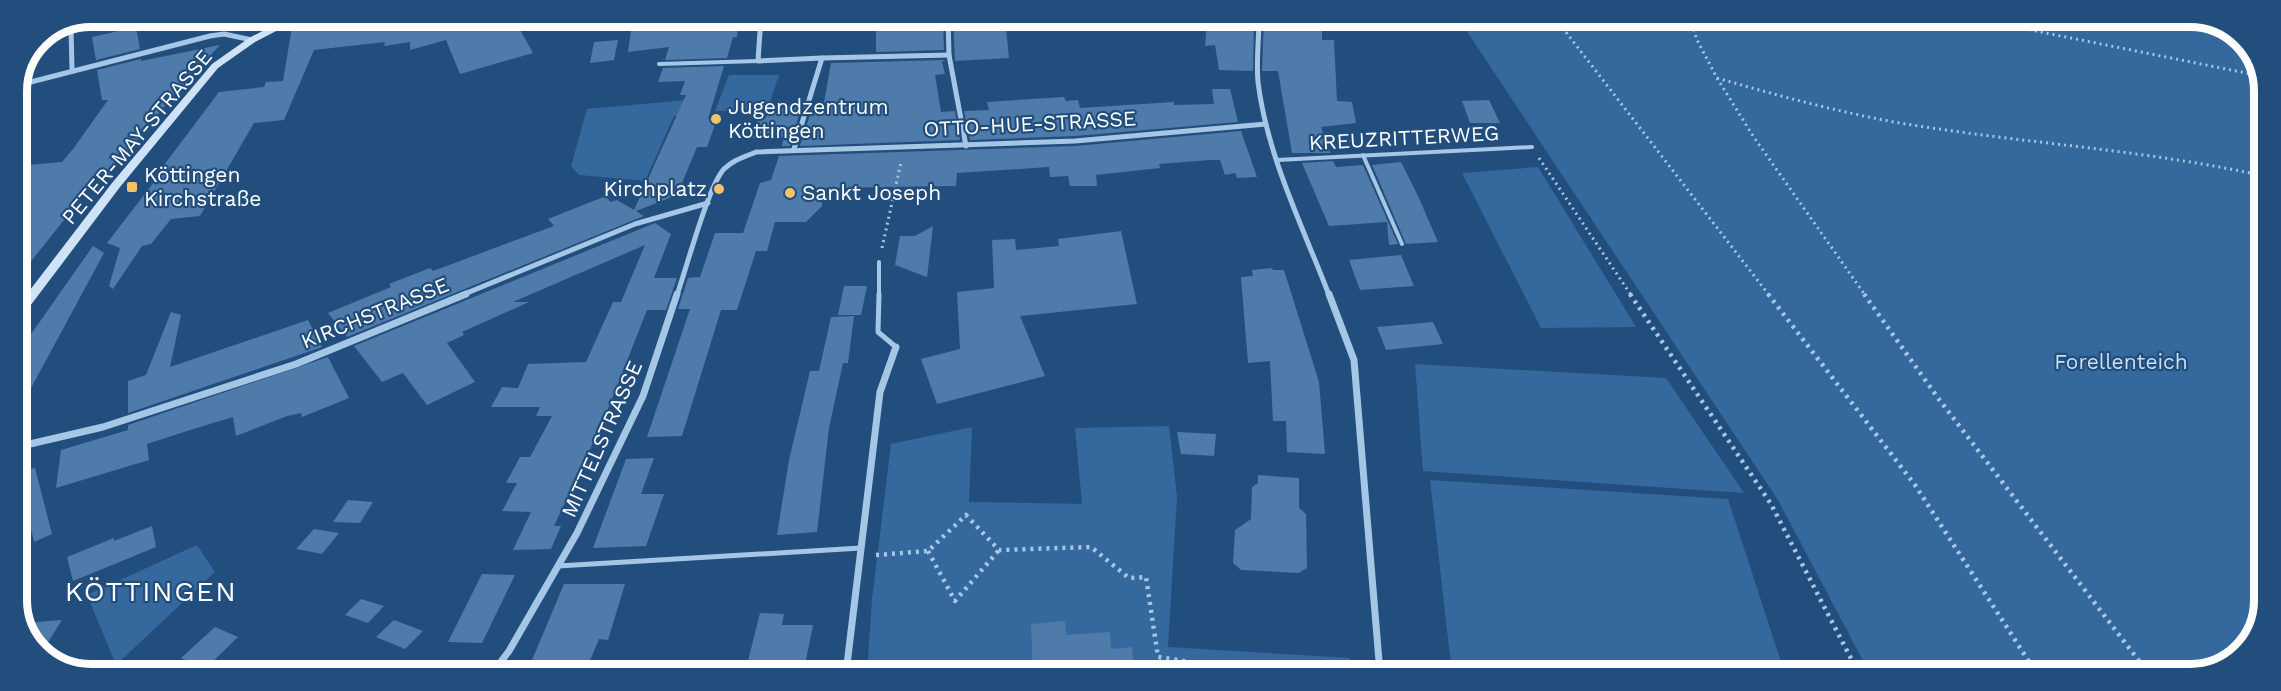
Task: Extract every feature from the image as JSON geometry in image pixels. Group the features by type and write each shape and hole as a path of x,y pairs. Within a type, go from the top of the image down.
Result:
{"main road":[{"name":"PETER-MAY-STRASSE","path":"27,302 116,184 215,66 252,40 277,27"}],"street":[{"path":"760,27 758,61 949,55"},
{"path":"948,27 949,55 966,147"},
{"path":"1259,27 1258,81 1266,124 1277,160 1354,360 1379,664"},
{"path":"71,30 72,69"},
{"path":"28,82 72,69 210,36 224,34 252,40"},
{"path":"708,203 722,171 735,160 756,152 794,149 822,58"},
{"name":"OTTO-HUE-STRASSE","path":"794,149 966,147 1075,141 1266,124"},
{"name":"KIRCHSTRASSE","path":"27,445 103,428 296,364 635,224 708,203"},
{"name":"MITTELSTRASSE","path":"498,664 577,533 643,396 708,203"},
{"path":"847,664 880,392 896,347"}],"lane":[{"path":"659,63 758,61"},
{"name":"KREUZRITTERWEG","path":"1277,160 1532,147"},
{"path":"1363,155 1402,244"},
{"path":"879,261 878,332 896,347"},
{"path":"558,566 860,552"}],"path":[{"path":"1563,27 1915,485 2031,664"},
{"path":"1692,27 1696,40 1717,78 1753,136 1938,398 2141,664"},
{"path":"2016,27 2252,74"},
{"path":"1717,78 1793,101 1910,124 2150,155 2254,174"},
{"path":"879,261 904,147"},
{"path":"1532,147 1771,504 1854,664"},
{"path":"860,552 928,551 966,516 999,550"},
{"path":"928,551 955,601 999,550 1091,547 1129,578 1146,577 1158,657 1204,664"}],"green space":[{"name":"Forellenteich","path":"1464,27 2190,27 2215,32 2226,38 2241,52 2252,74 2254,87 2254,600 2252,617 2247,628 2229,651 2211,661 2190,664 1865,664 1778,500"},
{"path":"729,75 779,75 767,111 715,111"},
{"path":"698,99 692,113 674,116 645,181 579,175 571,166 587,109"},
{"path":"1538,167 1636,327 1541,328 1462,173"},
{"path":"1415,364 1666,378 1744,493 1423,471"},
{"path":"1169,426 1177,497 1168,647 1350,658 1350,664 868,664 872,600 891,444 972,427 969,502 1082,504 1075,428"},
{"path":"1430,480 1728,499 1782,664 1451,664"},
{"path":"197,545 215,572 117,664 87,595"}],"building":[{"path":"136,27 140,49 96,60 92,37"},
{"path":"292,27 519,27 533,53 460,74 446,40 410,50 410,42 384,46 385,42 314,50 284,120 254,123 200,216 171,219 151,244 142,246 113,289 109,286 120,248 107,243 219,92 264,87 266,82 283,81"},
{"path":"738,27 737,37 733,37 727,58 665,60 669,47 628,52 631,30"},
{"path":"876,27 943,27 944,50 876,52"},
{"path":"953,27 1006,27 1009,58 955,61"},
{"path":"1206,27 1254,27 1253,71 1219,70 1215,45 1205,46"},
{"path":"1264,27 1316,27 1317,31 1322,31 1322,40 1334,40 1337,101 1352,102 1356,123 1321,127 1330,153 1292,153 1278,71 1262,71"},
{"path":"618,40 614,60 590,63 594,42"},
{"path":"220,45 172,97 109,175 99,176 27,266 27,166 62,162 73,149 108,100 102,100 97,70 141,59 141,61"},
{"path":"945,60 942,62 945,74 935,75 941,112 955,111 960,140 800,146 812,108 823,108 831,63"},
{"path":"724,66 708,119 717,119 707,147 697,147 677,195 636,211 644,216 347,337 328,313 391,287 389,284 430,268 433,271 554,226 548,219 606,196 610,202 617,200 634,210 686,95 680,95 685,81 658,82 663,68"},
{"path":"1212,89 1230,89 1238,122 1075,136 970,140 964,111 989,110 987,102 1064,97 1066,101 1078,100 1080,108 1174,102 1174,105 1214,104"},
{"path":"1489,100 1500,123 1470,123 1462,101"},
{"path":"769,108 801,108 790,146 782,146 784,137 752,138 758,118 766,118"},
{"path":"1241,131 1257,177 1237,178 1235,173 1225,175 1220,160 1210,160 1159,164 1160,168 1096,175 1097,186 1070,186 1068,176 1050,177 1049,167 957,173 956,186 823,188 822,206 806,222 775,222 767,251 756,251 737,310 721,310 682,436 647,437 690,309 678,309 688,278 700,277 715,233 743,233 760,183 771,180 779,156 1075,146"},
{"path":"1333,161 1336,167 1363,165 1398,244 1389,245 1387,222 1329,226 1302,163"},
{"path":"1401,162 1438,242 1406,244 1372,165"},
{"path":"655,223 671,234 654,278 677,278 666,310 647,310 604,419 554,526 561,526 551,549 513,550 531,512 502,511 517,483 506,483 520,457 530,457 552,416 536,416 540,407 491,407 502,387 518,388 528,364 586,362 613,302 621,302 645,245 513,302 529,302 462,332 464,335 447,343 475,382 427,405 403,373 382,382 354,346"},
{"path":"933,226 927,277 895,265 900,236 915,236"},
{"path":"1121,231 1137,304 1020,316 1045,376 937,404 921,359 960,349 957,292 994,288 992,240 1015,239 1016,250 1059,246 1058,239"},
{"path":"93,246 104,253 27,395 27,340"},
{"path":"1401,255 1414,286 1360,290 1349,260"},
{"path":"1272,268 1273,270 1284,270 1319,382 1325,454 1287,452 1286,421 1273,421 1270,361 1248,363 1241,277 1253,276 1252,270"},
{"path":"844,286 867,286 861,315 838,315"},
{"path":"171,312 181,315 170,367 308,320 322,347 128,413 128,381 146,375"},
{"path":"854,316 848,363 843,363 829,428 817,532 777,535 789,460 810,371 819,371 831,317"},
{"path":"1433,322 1443,344 1386,350 1377,327"},
{"path":"328,357 349,398 302,417 301,413 287,416 236,436 233,417 187,431 147,444 149,460 56,488 61,450 128,430 128,425"},
{"path":"1177,432 1216,434 1214,456 1181,454"},
{"path":"654,458 641,494 664,494 646,546 593,548 626,459"},
{"path":"35,468 52,534 34,542 27,511 27,470"},
{"path":"1258,475 1299,478 1299,508 1306,514 1307,568 1299,573 1241,570 1233,563 1235,530 1251,519 1252,487 1258,483"},
{"path":"348,500 373,502 360,523 333,522"},
{"path":"152,526 156,547 73,581 67,557"},
{"path":"314,529 339,533 322,554 296,549"},
{"path":"482,574 515,575 482,643 448,642"},
{"path":"564,584 625,584 608,640 599,639 589,664 530,664"},
{"path":"361,599 384,606 368,623 345,615"},
{"path":"760,613 784,614 782,625 813,625 806,660 748,661"},
{"path":"62,620 46,645 31,622"},
{"path":"394,620 423,631 405,649 376,637"},
{"path":"1065,621 1066,635 1110,632 1111,649 1132,647 1133,664 1033,664 1031,624"},
{"path":"215,627 238,637 210,664 196,664 181,658"}],"place":[{"name":"Jugendzentrum Köttingen","path":"716,119"},
{"name":"Köttingen Kirchstraße","path":"132,187"},
{"name":"Kirchplatz","path":"719,189"},
{"name":"Sankt Joseph","path":"790,193"}],"district":[{"name":"KÖTTINGEN","path":"151,591"}]}
